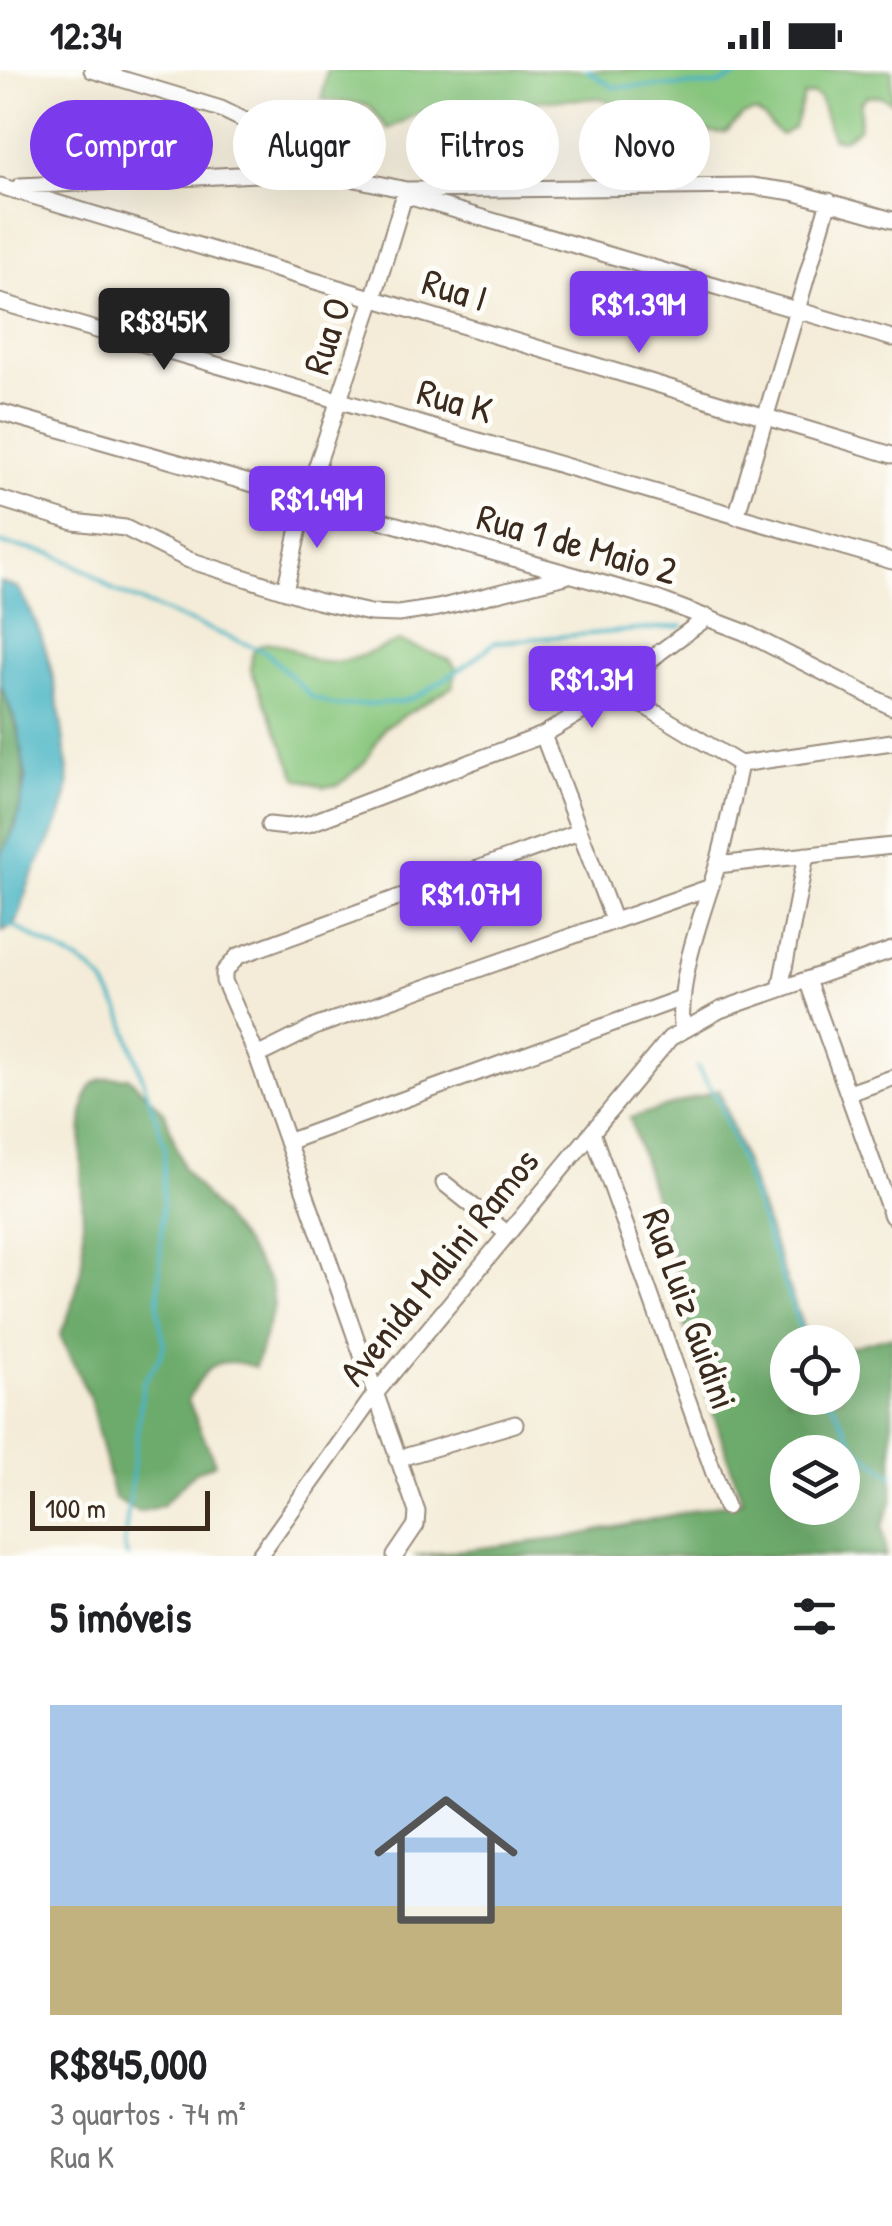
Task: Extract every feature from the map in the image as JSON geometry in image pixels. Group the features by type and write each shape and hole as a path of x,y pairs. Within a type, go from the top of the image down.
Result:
{"street":[{"path":"92,70 233,115"},
{"path":"3,186 233,175"},
{"name":"Rua I","path":"3,186 892,455"},
{"path":"405,192 751,186 776,188 892,220"},
{"path":"386,187 892,338"},
{"name":"Rua O","path":"285,591 305,501 405,192"},
{"path":"736,517 829,201"},
{"name":"Rua K","path":"0,302 892,561"},
{"name":"Rua 1 de Maio 2","path":"0,412 708,617 892,707"},
{"path":"0,498 74,522 125,528 176,555 341,608 398,614 570,575"},
{"path":"269,825 287,828 308,824 543,735 618,690 660,652 708,617"},
{"path":"618,690 740,764 892,742"},
{"path":"543,735 614,919"},
{"path":"740,764 680,1000 682,1029 720,1010 892,950"},
{"path":"395,1556 417,1518 257,1056 224,981 224,972 238,956 580,832"},
{"path":"717,865 892,846"},
{"path":"780,989 806,855"},
{"path":"257,1056 316,1026 708,888"},
{"path":"807,980 889,1197 892,1216"},
{"path":"287,1142 680,1000"},
{"name":"Avenida Malini Ramos","path":"259,1556 375,1394 662,1047 682,1029"},
{"path":"849,1093 892,1078"},
{"name":"Rua Luiz Guidini","path":"592,1132 726,1507"},
{"path":"444,1183 508,1234"},
{"path":"397,1459 515,1424"}],"green space":[{"path":"327,70 892,70 892,102 880,96 867,96 861,102 859,129 842,140 832,138 820,99 813,94 804,96 794,128 781,135 753,112 743,115 726,132 710,132 710,100 406,100 406,120 388,129 386,100 322,99"},
{"path":"399,641 450,660 457,670 452,687 385,727 365,762 339,785 324,787 297,778 251,670 254,651 272,643 316,661 333,662 362,656"},
{"path":"0,683 16,729 23,770 19,811 0,857"},
{"path":"128,1077 165,1113 184,1170 271,1284 274,1306 255,1367 230,1362 213,1366 188,1400 215,1463 195,1472 162,1506 139,1512 114,1498 90,1399 60,1335 83,1257 81,1137 86,1097 99,1080"},
{"path":"719,1090 802,1325 770,1325 770,1415 860,1415 860,1344 892,1336 892,1501 882,1526 886,1556 414,1556 565,1538 742,1500 684,1324 691,1316 630,1118"}],"water":[{"path":"0,582 18,588 43,643 58,702 68,783 62,813 30,881 19,916 2,931 0,857 16,826 26,777 18,727 0,683"}],"waterway":[{"path":"587,70 613,87 718,85 749,70"},
{"path":"0,543 53,554 89,572 114,591 266,652 312,697 336,706 401,702 420,695 495,642 683,626"},
{"path":"10,924 92,970 104,983 121,1012 165,1147 158,1309 164,1344 143,1383 124,1545 127,1556"},
{"path":"697,1067 720,1103 799,1325"},
{"path":"838,1415 857,1449 892,1475"}]}
